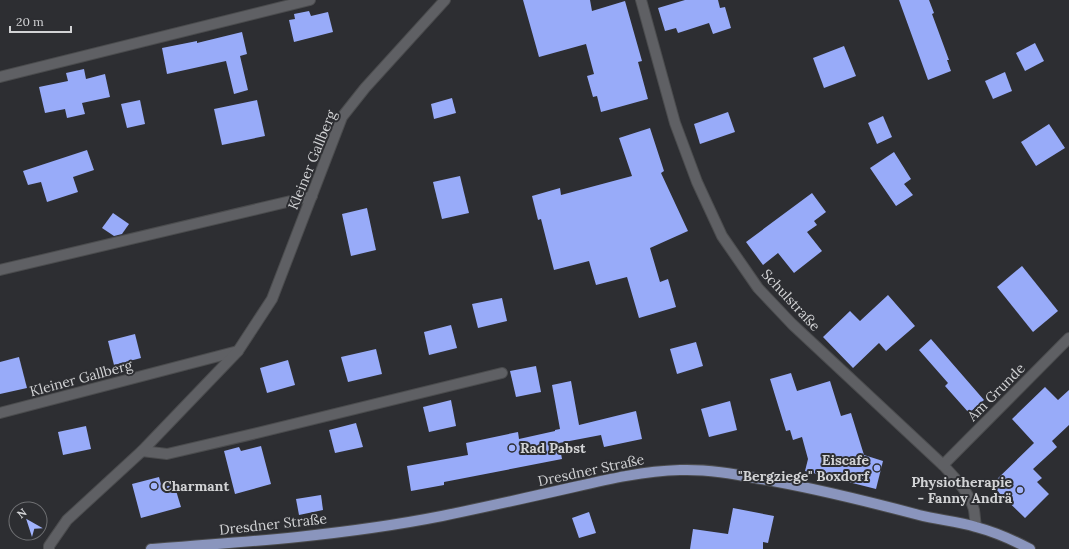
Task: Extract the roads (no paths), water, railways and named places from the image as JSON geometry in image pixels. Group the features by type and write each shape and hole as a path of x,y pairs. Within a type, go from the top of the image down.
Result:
{"main road":[{"name":"Dresdner Straße","path":"151,549 231,546 358,529 440,516 653,471 683,469 735,474 779,482 921,515 976,526 1005,536 1030,549"}],"street":[{"path":"0,77 310,0"},
{"name":"Kleiner Gallberg","path":"49,549 49,546 67,520 142,451 238,351 272,299 342,116 365,88 445,0"},
{"name":"Schulstraße","path":"641,0 675,123 697,182 722,236 758,288 792,324 943,465 969,498 974,510 976,526"},
{"path":"0,270 312,196"},
{"name":"Am Grunde","path":"943,465 1069,338"},
{"name":"Kleiner Gallberg","path":"0,413 238,351"},
{"path":"142,451 167,454 502,373"}],"place":[{"name":"Rad Pabst","path":"512,448"},
{"name":"Eiscafe \"Bergziege\" Boxdorf","path":"877,468"},
{"name":"Charmant","path":"154,486"},
{"name":"Physiotherapie - Fanny Andrä","path":"1020,490"}]}
